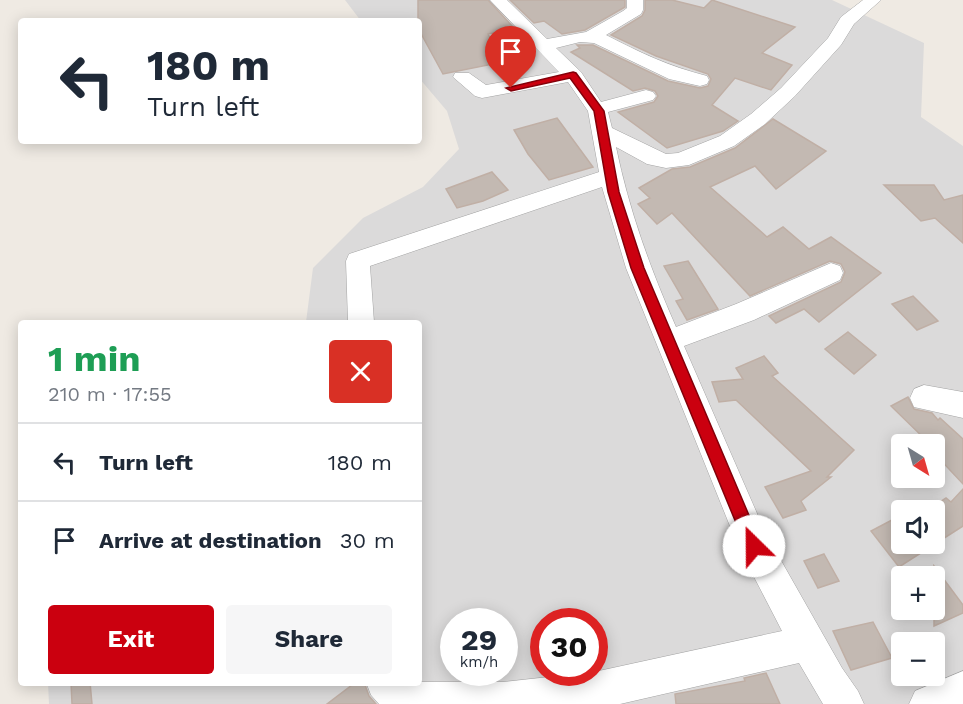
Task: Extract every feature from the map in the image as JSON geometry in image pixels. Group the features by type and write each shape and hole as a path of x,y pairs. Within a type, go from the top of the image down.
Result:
{"street":[{"path":"498,0 573,75 600,120 611,176 638,268 668,341 754,546 807,643 844,704"},
{"path":"543,45 590,37 629,15 635,10 635,0"},
{"path":"600,120 655,159 666,161 681,160 727,141 758,119 788,92 835,41 847,21 873,0"},
{"path":"590,37 676,75 700,80"},
{"path":"462,77 482,92 573,75"},
{"path":"600,120 646,96"},
{"path":"361,320 358,261 611,176"},
{"path":"668,341 745,312 831,273"},
{"path":"924,398 963,405"},
{"path":"388,686 399,699 503,701 624,685 807,643"},
{"path":"928,704 963,690"}],"shaded area":[{"path":"345,0 832,0 924,43 921,117 963,146 963,704 49,704 48,686 422,686 422,320 306,320 313,268 363,218 423,187 459,149 447,111 422,82 422,18 359,18"}],"building":[{"path":"418,0 488,0 514,28 488,34 503,62 443,74 422,35 422,18 418,18"},
{"path":"510,0 625,0 625,7 585,30 562,34 544,21 534,23"},
{"path":"645,0 672,0 704,8 712,0 795,27 762,53 792,65 771,90 735,78 712,105 738,121 723,131 667,148 618,112 654,102 658,96 655,91 645,88 633,91 571,52 580,48 577,45 593,45 668,81 700,88 708,86 711,79 708,74 656,56 611,35 642,16 645,10"},
{"path":"557,118 593,167 549,180 528,154 514,130"},
{"path":"773,119 826,151 776,189 755,166 710,187 767,237 783,227 809,249 831,237 881,273 819,322 804,309 776,323 769,316 841,282 845,272 841,264 830,261 750,296 672,213 657,224 638,204 650,198 639,188 672,169 690,167 735,148"},
{"path":"492,172 508,190 483,201 457,208 446,189"},
{"path":"884,185 934,185 944,200 963,195 963,243 935,218 921,221"},
{"path":"688,261 718,309 687,320 676,301 683,299 664,266"},
{"path":"913,296 938,321 917,330 892,304"},
{"path":"848,332 876,355 854,374 825,349"},
{"path":"764,356 778,373 772,376 854,450 827,477 831,477 801,501 806,510 783,518 765,487 811,471 736,400 719,402 712,382 743,379 736,368"},
{"path":"908,397 914,409 932,413 963,439 963,484 945,465 945,434 920,434 891,406"},
{"path":"963,489 963,526 945,538 945,500 943,500 946,498 951,502"},
{"path":"891,521 891,554 919,554 898,566 871,531"},
{"path":"824,554 839,581 818,588 804,561"},
{"path":"945,581 963,605 963,613 934,626 934,620 945,620"},
{"path":"873,622 891,658 851,670 833,631"},
{"path":"766,673 780,704 676,704 675,694 745,681 744,678"},
{"path":"71,686 90,686 92,704 72,704"},
{"path":"351,686 365,686 369,696 376,704 327,704"}],"route":[{"path":"511,88 573,75 598,111 614,192 638,268 754,546"}]}
